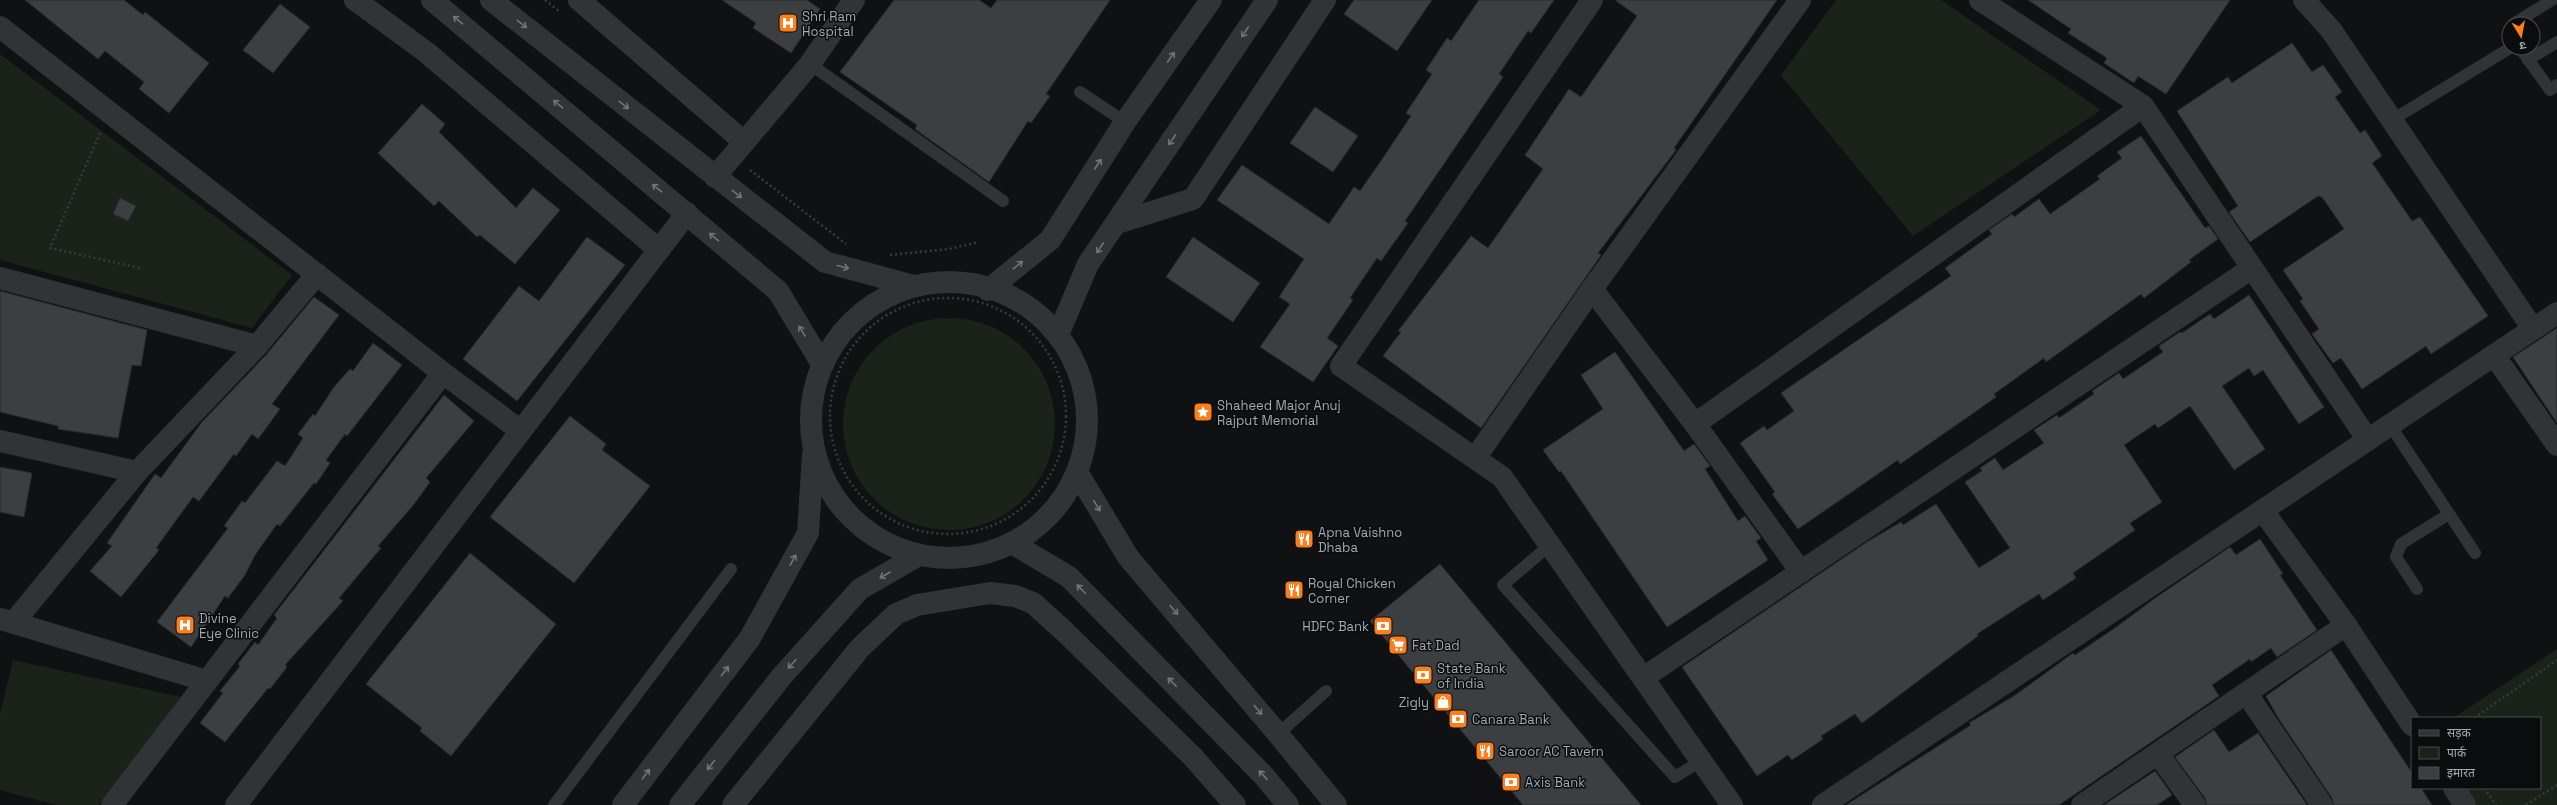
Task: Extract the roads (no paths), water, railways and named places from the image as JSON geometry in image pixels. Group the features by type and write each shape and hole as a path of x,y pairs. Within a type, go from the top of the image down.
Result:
{"street":[{"path":"355,0 426,52 659,250"},
{"path":"432,0 778,291 822,364"},
{"path":"491,0 825,262 914,286 964,282 1014,298 1058,335 1072,355 1081,377 1087,405 1087,438 1077,472 1052,512 1012,543 986,553 962,558 919,555 871,535 833,496 814,452"},
{"path":"579,0 743,141"},
{"path":"715,177 743,141 810,64 854,0"},
{"path":"1058,335 1088,264 1267,0"},
{"path":"1117,222 1193,199 1325,0"},
{"path":"1592,0 1341,366 1476,457 1502,477 1732,805"},
{"path":"1476,457 1592,289 1800,0"},
{"path":"1980,0 2143,106 2368,440"},
{"path":"988,290 1050,240 1125,122 1206,2"},
{"path":"2309,2 2332,30 2533,329"},
{"path":"0,27 443,373 521,431"},
{"path":"1695,424 2143,106"},
{"path":"236,805 687,213"},
{"path":"1643,678 2252,268"},
{"path":"207,681 7,620 137,472 257,346 317,274"},
{"path":"0,278 257,346"},
{"path":"623,805 750,638 808,533 814,452 810,427 811,399 822,364 846,327 871,306 914,286"},
{"path":"1592,289 1695,424 1801,572"},
{"path":"1823,805 2557,313"},
{"path":"2494,355 2557,445"},
{"path":"112,805 443,373"},
{"path":"0,441 137,472"},
{"path":"1077,472 1128,556 1336,805"},
{"path":"2263,510 2346,625 2411,723"},
{"path":"1012,543 1070,577 1264,776 1287,805"},
{"path":"680,805 782,676 860,589 919,555"},
{"path":"733,805 860,648 896,614 916,605 990,593 1015,596 1033,603 1064,630 1188,752 1235,805"},
{"path":"2082,805 2247,694 2346,625"},
{"path":"2247,694 2322,805"},
{"path":"2158,754 2195,805"},
{"path":"2455,789 2465,805"}],"lane":[{"path":"2526,16 2552,0"},
{"path":"2528,60 2557,42"},
{"path":"2392,120 2501,53"},
{"path":"2525,56 2550,90 2557,85"},
{"path":"810,64 1004,201"},
{"path":"1080,92 1125,122"},
{"path":"2390,425 2475,553"},
{"path":"2417,589 2396,557 2398,549 2401,544 2449,514"},
{"path":"1550,545 1503,585 1675,777 1701,761"},
{"path":"554,805 731,569"},
{"path":"1278,734 1326,691"}],"place":[{"name":"Shri Ram Hospital","path":"788,23"},
{"name":"Shaheed Major Anuj Rajput Memorial","path":"1203,412"},
{"name":"Apna Vaishno Dhaba","path":"1304,539"},
{"name":"Royal Chicken Corner","path":"1294,590"},
{"name":"Divine Eye Clinic","path":"185,625"},
{"name":"HDFC Bank","path":"1383,626"},
{"name":"Fat Dad","path":"1398,645"},
{"name":"State Bank of India","path":"1423,675"},
{"name":"Zigly","path":"1443,702"},
{"name":"Canara Bank","path":"1458,719"},
{"name":"Saroor AC Tavern","path":"1485,751"},
{"name":"Axis Bank","path":"1511,782"}]}
